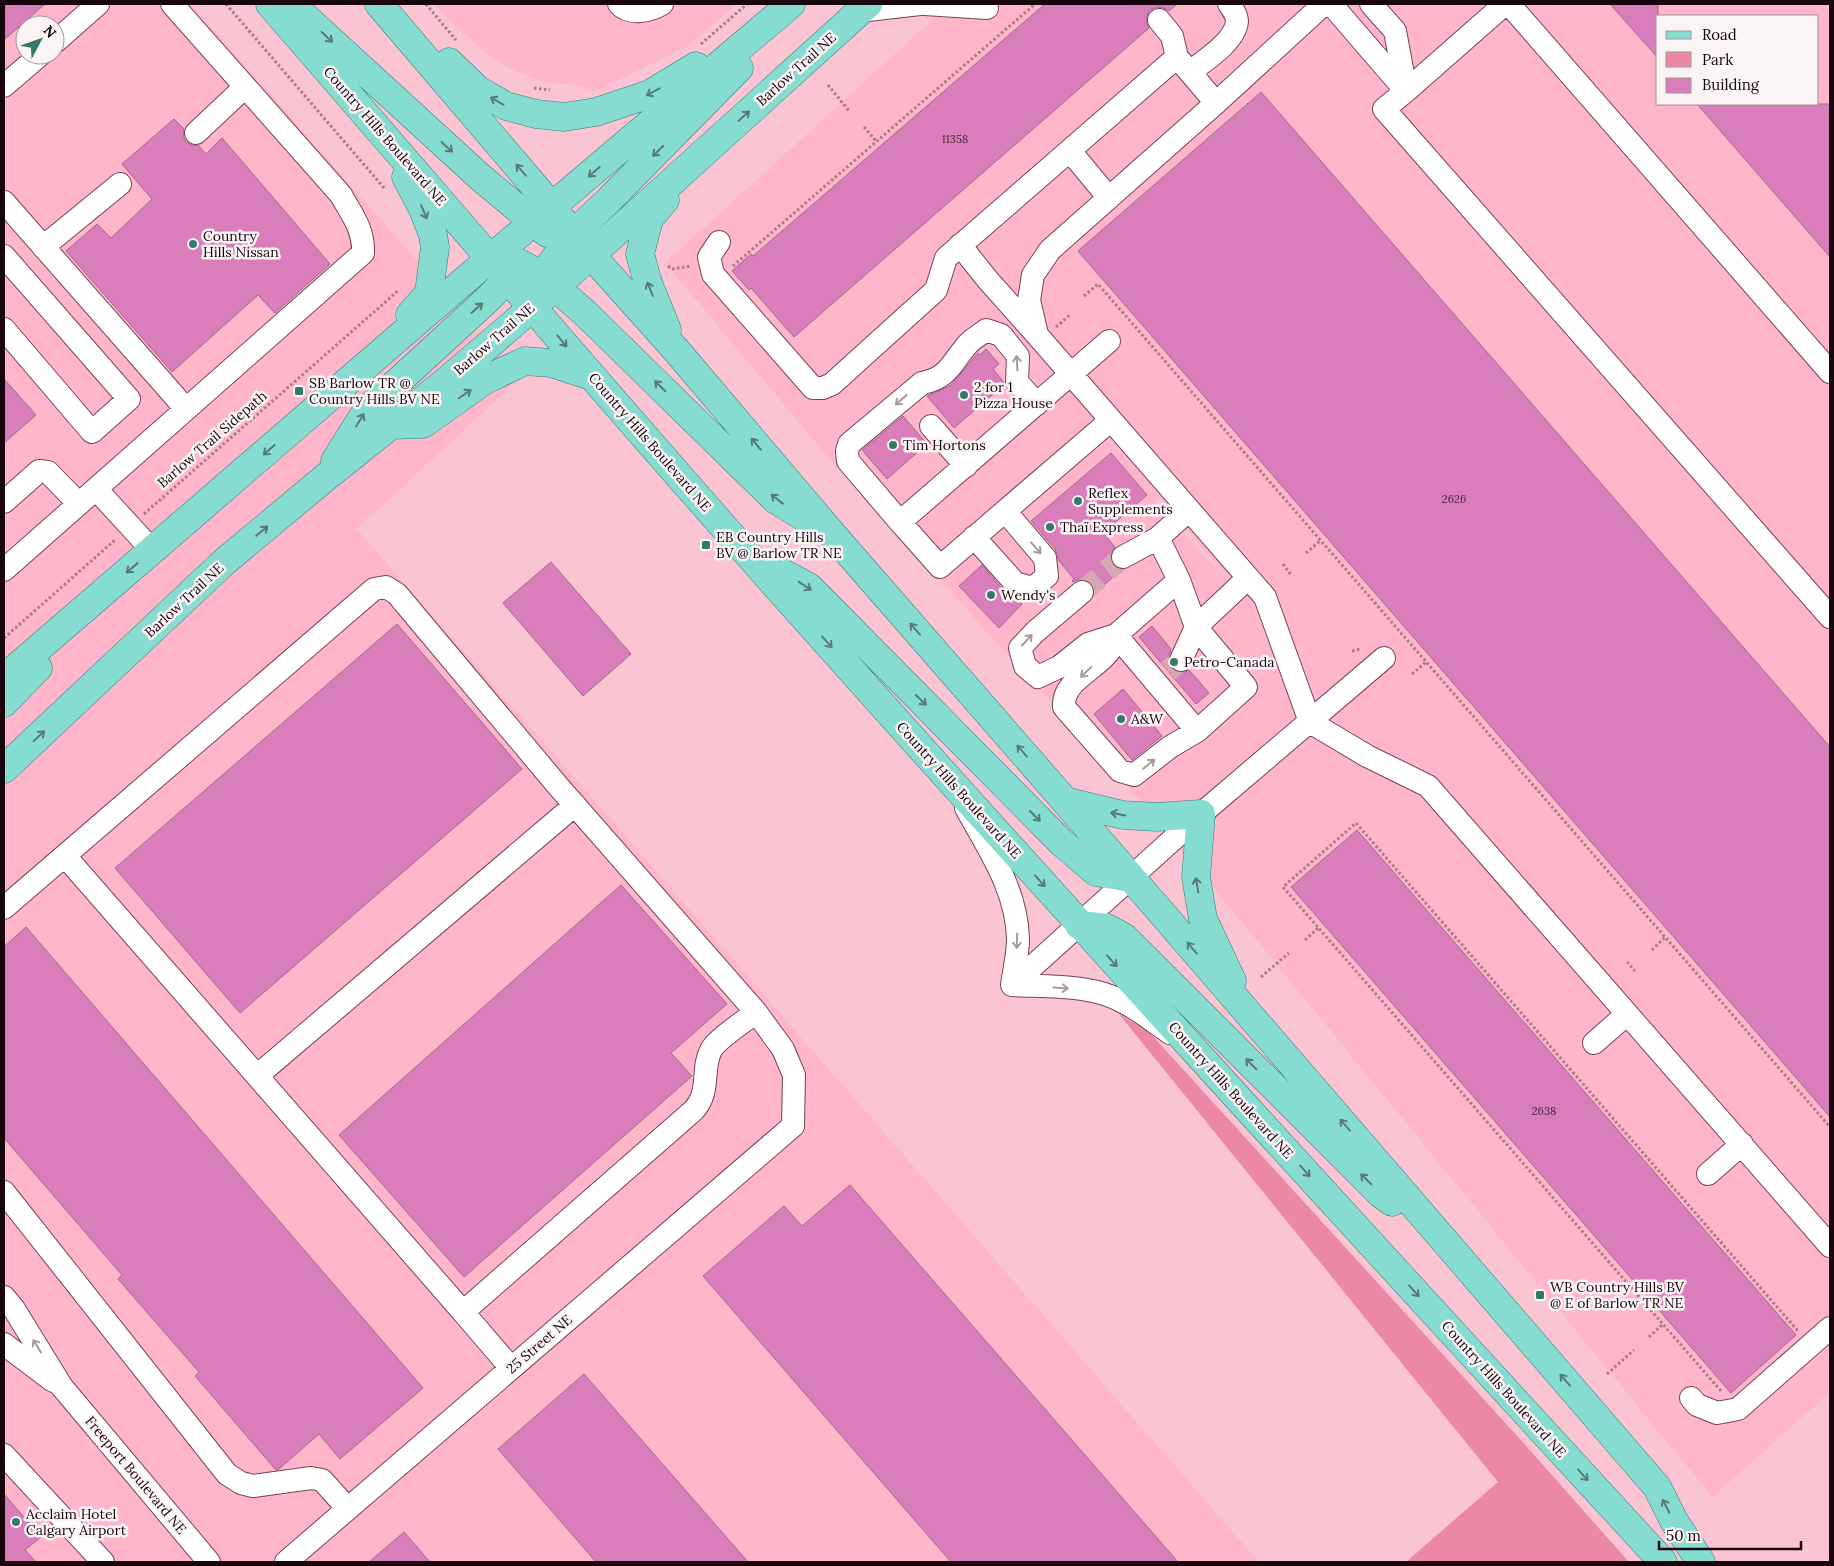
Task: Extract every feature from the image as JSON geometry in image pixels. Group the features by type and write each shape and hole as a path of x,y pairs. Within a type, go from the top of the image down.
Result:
{"main road":[{"name":"Country Hills Boulevard NE","path":"270,4 491,259 532,277 532,306 591,376 1080,925 1663,1562"},
{"path":"291,4 473,171 592,255 676,350 832,535 1065,801 1657,1487 1674,1521 1701,1562"},
{"path":"379,4 553,228"},
{"path":"388,4 478,90 506,106 536,114 564,117 596,112 650,94 770,21"},
{"path":"326,477 367,410 532,277 553,228 790,4"},
{"path":"4,678 491,259 610,199 802,4"},
{"name":"Barlow Trail NE","path":"4,769 224,562 326,477 450,378 532,306 532,277 592,255 864,6"},
{"path":"371,363 428,293 435,247 433,235 423,209 386,138"},
{"path":"676,350 648,283 640,254 649,219 714,144"},
{"path":"532,277 586,314 776,500 832,535"},
{"path":"390,425 423,424 485,380 525,362 551,363 591,376"},
{"path":"748,554 810,588 1061,842 1096,872 1131,878"},
{"path":"4,703 61,645 77,615"},
{"path":"1065,801 1123,815 1157,817 1201,814 1196,878 1203,919 1247,1012"},
{"path":"1080,925 1107,928 1125,938 1381,1194 1445,1242"}],"street":[{"path":"65,33 98,4"},
{"path":"4,570 363,253 364,240 355,219 341,195 172,4"},
{"path":"619,4 622,7 637,12 662,4"},
{"path":"864,6 920,4"},
{"path":"925,4 987,8"},
{"path":"719,242 709,257 713,274 813,388 823,388 832,384 936,290 946,258 960,245 1070,151 1184,64 1225,43 1234,33 1237,20 1229,4"},
{"path":"1324,4 1216,103 1050,250 1033,275 1029,300 1045,333 1072,374 1265,597 1310,722 1367,756 1428,786 1830,1246"},
{"path":"1331,4 1406,91"},
{"path":"1371,4 1395,31 1406,91"},
{"path":"1505,4 1384,109 1830,617"},
{"path":"1509,4 1830,372"},
{"path":"1159,20 1172,36 1184,64 1216,103"},
{"path":"4,86 28,65"},
{"path":"196,132 245,87"},
{"path":"1070,151 1110,198"},
{"path":"43,247 120,184"},
{"path":"8,216 43,247 186,409"},
{"path":"960,245 987,279 1045,333"},
{"path":"4,256 129,399"},
{"path":"4,329 92,432 129,399 159,379"},
{"path":"1037,404 1018,382 1018,356 1001,335 986,330 968,344 952,366 936,380 922,383 849,444 847,451 848,461 940,567 1111,420"},
{"path":"900,522 1109,341"},
{"path":"931,426 966,466"},
{"path":"4,502 39,471 48,472 79,504"},
{"path":"96,489 152,550"},
{"path":"1123,557 1158,538 1189,510"},
{"path":"974,537 1015,583 1033,588 1047,576 1045,558 1005,512"},
{"path":"1116,635 1109,651 1072,686 1063,699 1064,707 1120,771 1134,775 1170,747 1197,731 1246,687 1196,627 1180,580 1158,538"},
{"path":"1168,671 1196,627 1248,578"},
{"path":"1082,592 1035,632 1020,648 1025,666 1038,677 1059,667 1088,644 1116,635 1180,580"},
{"path":"4,908 374,589 386,587 397,594 575,805 756,1012 716,1043 710,1051 703,1095 700,1103 694,1110 463,1312"},
{"path":"1116,635 1168,671 1197,731"},
{"path":"1012,985 1201,814 1384,658"},
{"path":"954,784 1004,878 1011,896 1016,917 1018,940 1012,985"},
{"path":"258,1075 575,805"},
{"path":"65,856 258,1075 511,1368"},
{"path":"1012,985 1085,990 1103,994 1125,1002 1193,1049"},
{"name":"25 Street NE","path":"286,1562 793,1126 794,1075 784,1049 756,1012"},
{"path":"1594,1043 1627,1014"},
{"path":"1708,1174 1742,1144"},
{"path":"4,1192 227,1474 241,1483 253,1486 310,1478 322,1480 348,1509"},
{"name":"Freeport Boulevard NE","path":"4,1298 14,1309 62,1387 209,1562"},
{"path":"1691,1398 1697,1405 1717,1413 1738,1409 1830,1328"},
{"name":"Freeport Boulevard NE","path":"4,1344 62,1387"},
{"path":"4,1455 91,1558"}],"path":[{"path":"226,4 388,194"},
{"path":"426,4 462,46"},
{"path":"730,269 1035,4"},
{"path":"828,85 850,112"},
{"path":"524,86 554,91"},
{"path":"864,128 876,141"},
{"path":"666,264 672,269 699,265"},
{"path":"1084,296 1098,284 1830,1127"},
{"name":"Barlow Trail Sidepath","path":"4,638 400,289"},
{"path":"1045,333 1071,314"},
{"path":"1306,553 1320,540"},
{"path":"1283,564 1288,568 1291,575"},
{"path":"1412,674 1426,662"},
{"path":"1722,1392 1283,887 1356,823 1803,1337"},
{"path":"1305,940 1318,928"},
{"path":"1652,950 1665,937"},
{"path":"1261,977 1289,954"},
{"path":"1627,962 1635,971"},
{"path":"1632,967 1635,964"},
{"path":"1778,1067 1783,1063"},
{"path":"1650,1336 1663,1324"},
{"path":"1607,1374 1634,1350"}],"shaded area":[{"path":"4,4 191,4 520,378 357,529 1259,1562 4,1562"},
{"path":"433,4 736,4 687,47 595,91 575,85 542,82 507,67 486,53"},
{"path":"950,4 1830,4 1830,1393 1712,1497 1138,798 828,457 665,263","holes":["1159,497 1235,587 1154,502"]}],"green space":[{"path":"1119,1014 1148,1031 1519,1438 1629,1562 1406,1562 1498,1482"}],"building":[{"path":"4,4 45,4 32,15 15,15 15,30 4,40"},
{"path":"1045,4 1177,4 1169,11 1157,7 1150,10 1146,22 1149,28 794,337 751,288 749,290 732,271 751,254 753,256"},
{"path":"1610,4 1658,4 1658,15 1656,15 1656,56"},
{"path":"1261,92 1830,747 1830,1117 1078,251"},
{"path":"1830,104 1830,257 1698,105"},
{"name":"Country Hills Nissan","path":"174,119 184,129 183,136 186,142 199,146 206,154 222,138 330,264 275,313 258,295 172,372 66,251 97,224 111,238 152,199 122,164"},
{"path":"986,349 999,364 993,369 1005,384 954,428 927,396 951,385 978,353 980,355"},
{"path":"4,379 36,415 4,443"},
{"name":"Tim Hortons","path":"903,416 927,444 887,479 862,450"},
{"path":"1111,453 1147,495 1103,533 1115,547 1110,556 1111,563 1121,570 1095,593 1092,584 1087,580 1079,579 1072,581 1074,579 1059,561 1055,549 1031,521"},
{"path":"551,562 631,654 583,696 503,603"},
{"name":"Wendy's","path":"982,565 1005,592 1015,597 1022,604 999,628 959,586"},
{"path":"397,624 522,769 240,1013 115,868"},
{"path":"1152,626 1171,649 1168,661 1171,668 1175,672 1182,673 1189,670 1209,693 1196,704 1139,637"},
{"path":"1123,689 1162,736 1132,760 1094,714"},
{"path":"1357,830 1796,1335 1731,1393 1291,887"},
{"path":"621,885 727,1004 671,1053 692,1076 464,1277 339,1135"},
{"path":"26,927 423,1388 340,1459 319,1434 276,1470 195,1376 199,1372 118,1279 122,1275 4,1138 4,947"},
{"path":"850,1185 1178,1562 951,1562 703,1276 784,1206 802,1226"},
{"path":"584,1374 748,1562 596,1562 498,1449"},
{"name":"Acclaim Hotel Calgary Airport","path":"4,1494 41,1537 25,1550 36,1562 4,1562"},
{"path":"404,1532 430,1562 369,1562"}],"tunnel":[{"path":"1082,592 1123,557"},
{"path":"1168,671 1181,660"}],"place":[{"name":"Country Hills Nissan","path":"193,244"},
{"name":"SB Barlow TR @ Country Hills BV NE","path":"299,391"},
{"name":"2 for 1 Pizza House","path":"964,395"},
{"name":"Tim Hortons","path":"893,445"},
{"name":"Reflex Supplements","path":"1078,501"},
{"name":"Thaï Express","path":"1050,527"},
{"name":"EB Country Hills BV @ Barlow TR NE","path":"706,545"},
{"name":"Wendy's","path":"991,595"},
{"name":"Petro-Canada","path":"1174,662"},
{"name":"A&W","path":"1121,719"},
{"name":"WB Country Hills BV @ E of Barlow TR NE","path":"1540,1295"},
{"name":"Acclaim Hotel Calgary Airport","path":"16,1522"}]}
